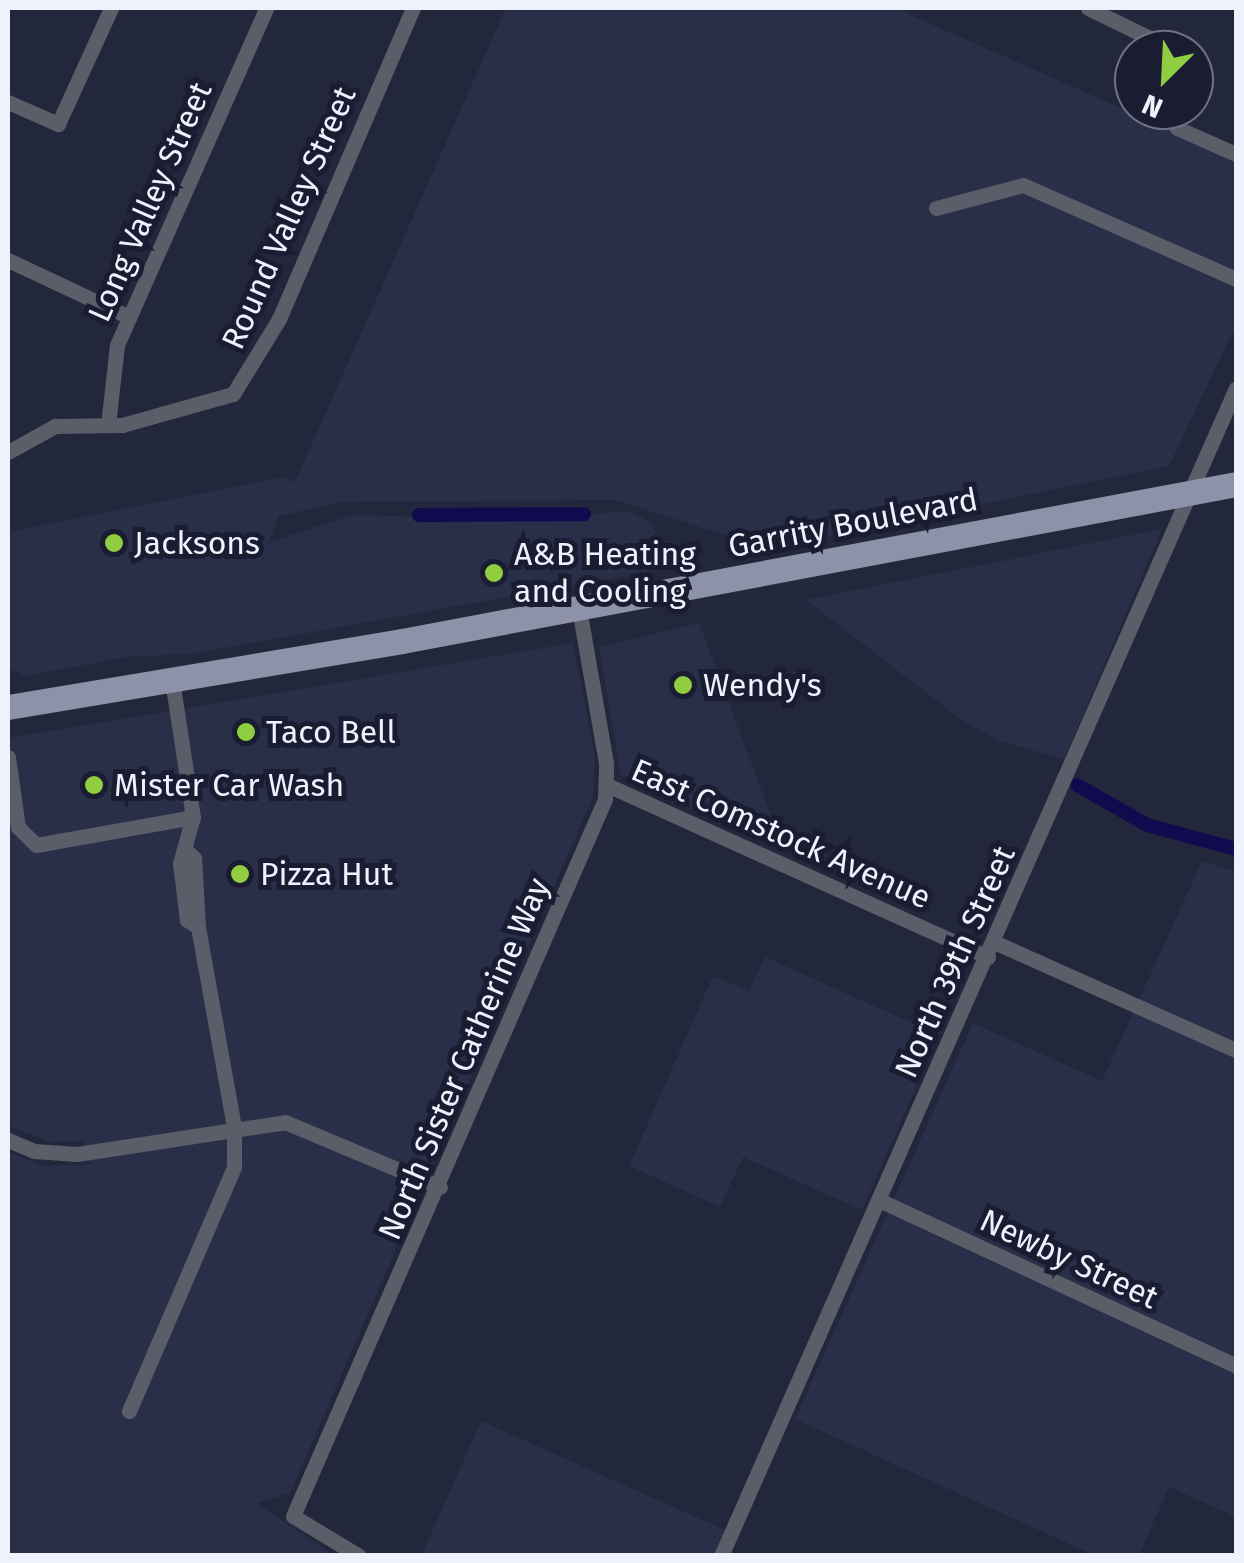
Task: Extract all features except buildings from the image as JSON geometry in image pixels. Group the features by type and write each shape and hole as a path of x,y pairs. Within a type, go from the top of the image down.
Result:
{"main road":[{"name":"Garrity Boulevard","path":"8,707 579,608 1236,484"}],"street":[{"path":"8,102 58,124 112,8"},
{"name":"Long Valley Street","path":"108,425 107,395 129,317 266,8"},
{"name":"Round Valley Street","path":"8,452 56,426 108,425 209,404 233,394 247,378 280,319 414,8"},
{"path":"1088,8 1133,30"},
{"path":"1182,130 1236,154"},
{"path":"936,208 1022,185 1236,280"},
{"path":"8,260 129,317"},
{"name":"North 39th Street","path":"721,1556 1236,388"},
{"path":"579,608 607,785"},
{"path":"129,1411 234,1167 234,1127 198,927 194,858 187,851 193,817 172,680"},
{"path":"8,757 18,827 36,845 193,817"},
{"name":"East Comstock Avenue","path":"607,785 1236,1050"},
{"name":"North Sister Catherine Way","path":"359,1556 293,1516 440,1187 607,785"},
{"path":"8,1140 34,1151 76,1154 285,1122 308,1128 440,1187"},
{"name":"Newby Street","path":"879,1200 1236,1366"}],"shaded area":[{"path":"506,8 895,8 1114,105 1114,130 1171,130 1236,159 1236,325 1169,466 764,549 761,537 743,541 616,500 343,502 279,516 269,542 352,515 522,519 629,511 654,524 658,544 670,542 674,567 190,654 126,657 26,676 9,668 8,532 283,477 295,482"},
{"path":"1162,529 1064,759 1002,742 963,721 806,600"},
{"path":"699,623 783,848 621,775 599,647"},
{"path":"573,643 595,757 593,797 290,1493 257,1503 333,1555 8,1555 8,1152 43,1166 91,1164 85,1141 50,1142 8,1126 8,738"},
{"path":"1202,861 1236,872 1236,1517 1169,1487 1139,1555 1094,1555 795,1419 973,1023 1102,1081"},
{"path":"765,957 939,1035 862,1210 743,1157 720,1207 629,1166 713,976 749,991"},
{"path":"481,1421 725,1530 714,1555 421,1556"}],"waterway":[{"path":"419,515 584,514"},
{"path":"1077,785 1147,825 1236,849"}],"place":[{"name":"Jacksons","path":"114,543"},
{"name":"A&B Heating and Cooling","path":"494,573"},
{"name":"Wendy's","path":"683,685"},
{"name":"Taco Bell","path":"246,732"},
{"name":"Mister Car Wash","path":"94,785"},
{"name":"Pizza Hut","path":"240,874"}]}
